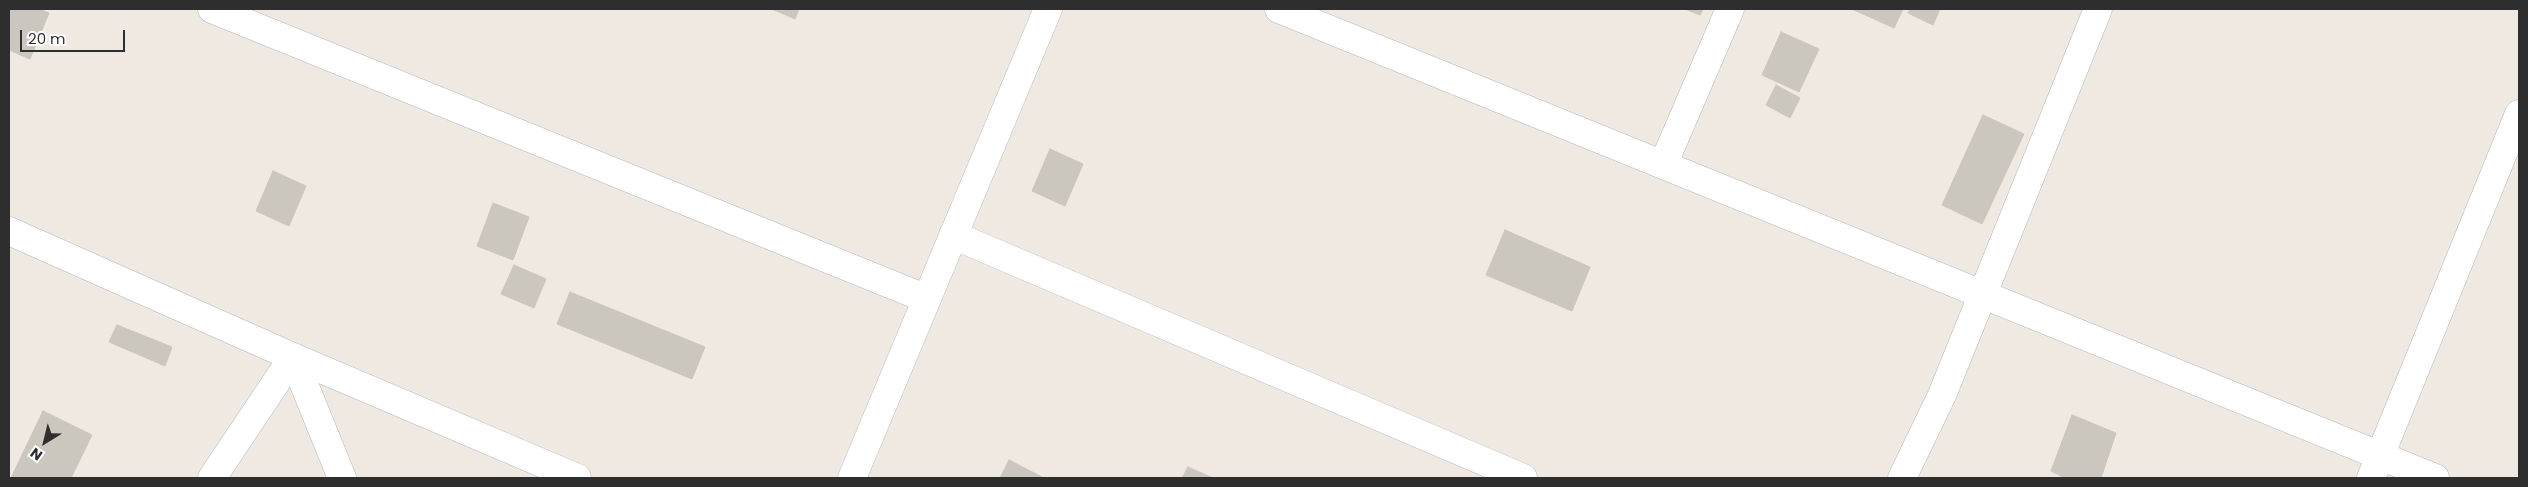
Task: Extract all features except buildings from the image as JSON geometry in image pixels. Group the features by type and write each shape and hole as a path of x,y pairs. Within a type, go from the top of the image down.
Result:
{"street":[{"path":"212,9 927,299"},
{"path":"852,478 1048,9"},
{"path":"1279,9 1983,294 2376,466 2435,478"},
{"path":"1663,164 1730,9"},
{"path":"1902,478 1942,395 2098,9"},
{"path":"2376,466 2519,114"},
{"path":"9,231 293,358 577,478"},
{"path":"953,235 1523,478"},
{"path":"212,478 293,358"},
{"path":"293,358 342,478"}]}
